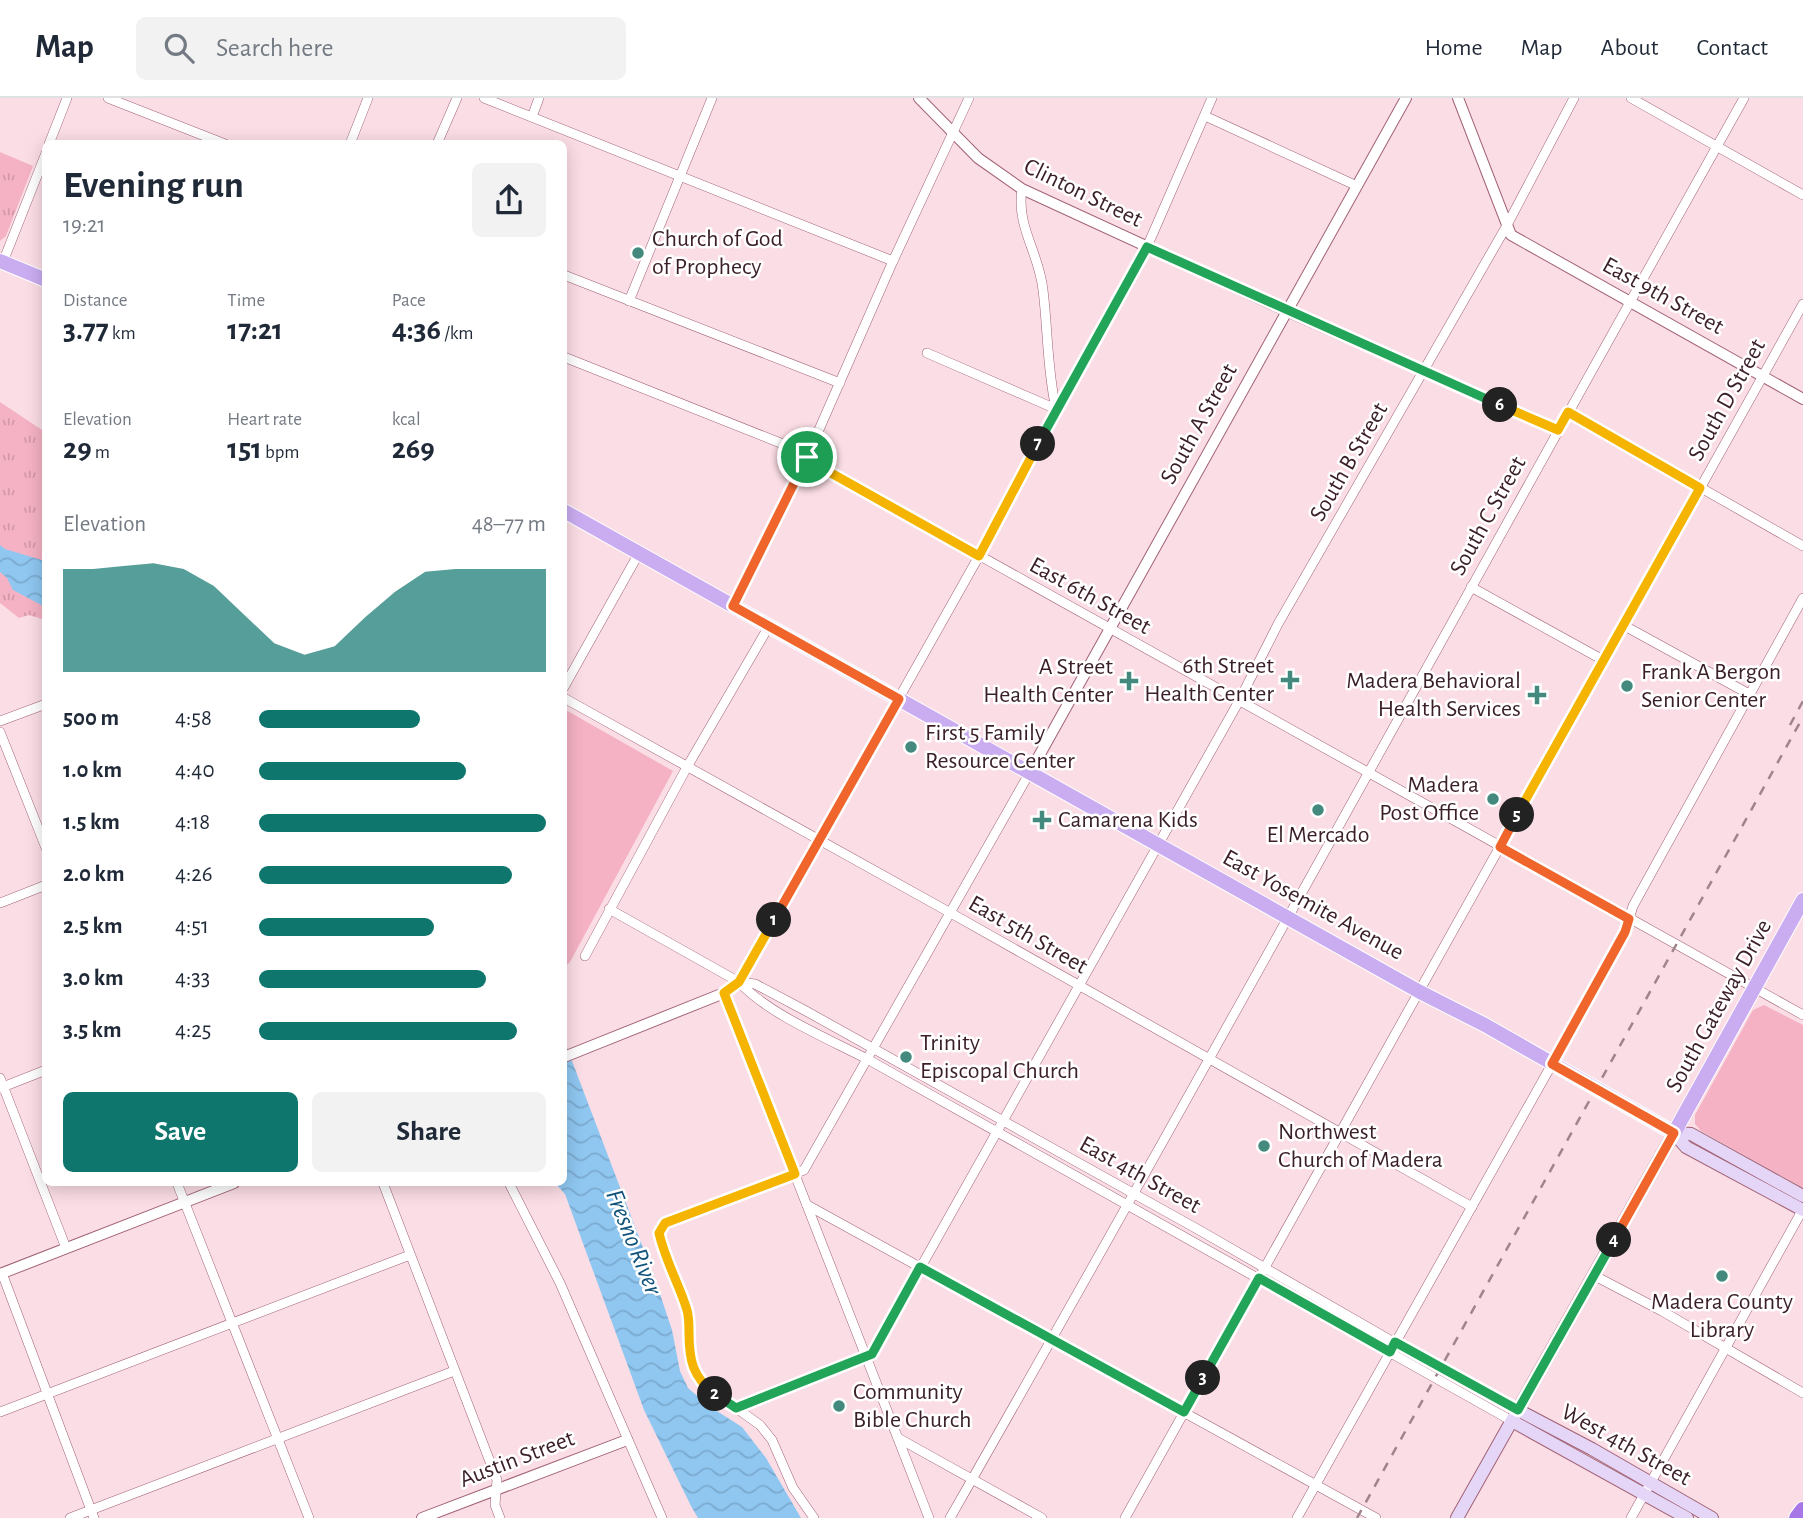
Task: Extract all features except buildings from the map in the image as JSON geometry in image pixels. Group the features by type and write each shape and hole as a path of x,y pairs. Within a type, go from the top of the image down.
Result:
{"highway":[{"path":"1797,1518 1803,1510"}],"main road":[{"path":"1,262 42,278"},
{"name":"East Yosemite Avenue","path":"567,513 1674,1133"},
{"name":"South Gateway Drive","path":"1674,1133 1803,900"},
{"path":"1674,1133 1691,1134 1803,1196"},
{"path":"1674,1133 1686,1147 1803,1210"},
{"path":"1457,1518 1674,1133"},
{"name":"West 4th Street","path":"1515,1415 1647,1489 1712,1518"},
{"name":"West 4th Street","path":"1647,1489 1686,1518"}],"street":[{"path":"51,140 67,98"},
{"path":"108,98 215,140"},
{"path":"352,140 368,98"},
{"path":"440,140 457,98"},
{"path":"484,98 893,261"},
{"path":"532,117 539,98"},
{"path":"629,301 712,98"},
{"name":"Clinton Street","path":"919,98 952,134 994,171 1022,190 1287,311 1558,430"},
{"path":"733,606 807,457 893,261 969,98"},
{"path":"568,1055 724,993 739,982 979,556 1056,409 1147,247 1212,98"},
{"name":"South A Street","path":"1030,772 1406,98"},
{"path":"1458,98 1506,227"},
{"name":"South B Street","path":"866,1358 872,1354 1080,987 1239,701 1278,625 1506,227 1574,98"},
{"path":"1631,98 1803,195"},
{"name":"South C Street","path":"950,1518 1211,1060 1744,98"},
{"path":"1205,116 1357,186"},
{"path":"1,262 42,163"},
{"path":"1022,190 1020,214 1040,272 1049,379 1056,409"},
{"name":"East 9th Street","path":"1506,227 1511,236 1803,399"},
{"path":"567,276 840,383"},
{"name":"South D Street","path":"1125,1518 1803,304"},
{"path":"927,353 1056,409"},
{"name":"East 6th Street","path":"567,358 788,445 827,471 1803,1015"},
{"path":"1568,412 1803,546"},
{"path":"567,682 639,553"},
{"path":"1471,587 1603,660"},
{"path":"1297,1518 1625,932 1633,906 1803,598"},
{"path":"1623,625 1749,694"},
{"path":"585,956 687,767 769,626"},
{"name":"East 5th Street","path":"567,700 1472,1207"},
{"path":"0,721 42,705"},
{"path":"0,732 42,838"},
{"path":"814,1518 793,1488 772,1440 760,1425 698,1378 689,1357 688,1313 659,1233 665,1223 804,1170 869,1060 949,912 1030,772"},
{"path":"0,903 42,887"},
{"name":"East 4th Street","path":"609,909 739,982 751,995 997,1133 1390,1352 1515,1415"},
{"name":"East 4th Street","path":"739,982 755,984 875,1049 1395,1342 1515,1415"},
{"path":"724,993 929,1518"},
{"path":"42,1071 1,1084 66,1248"},
{"path":"178,1186 309,1518"},
{"path":"93,1514 1,1273 226,1186"},
{"path":"384,1186 497,1480 495,1505 500,1518"},
{"path":"511,1186 560,1283 662,1518"},
{"path":"807,1205 1376,1518"},
{"path":"1632,1518 1803,1210"},
{"path":"0,1412 410,1255"},
{"path":"1595,1276 1803,1392"},
{"path":"736,1408 866,1358"},
{"path":"70,1518 93,1514 454,1371"},
{"path":"898,1438 1042,1518"},
{"name":"Austin Street","path":"422,1518 627,1440"}],"green space":[{"path":"0,152 33,166 6,236 0,241"},
{"path":"0,402 42,430 42,619 29,615 19,618 0,603"},
{"path":"567,711 673,771 567,965"},
{"path":"1764,1005 1803,1025 1803,1188 1701,1131 1695,1124 1695,1115 1753,1010"}],"water":[{"path":"0,545 42,560 42,605 13,590 7,578 0,572"},
{"name":"Fresno River","path":"567,1048 656,1282 672,1330 680,1371 688,1388 709,1406 742,1427 766,1458 801,1518 698,1518 644,1410 565,1194 558,1186 567,1186"}],"railway":[{"path":"1790,725 1803,701"},
{"path":"1357,1518 1803,717"}],"place":[{"name":"Church of God of Prophecy","path":"638,253"},
{"name":"6th Street Health Center","path":"1290,680"},
{"name":"A Street Health Center","path":"1129,681"},
{"name":"Frank A Bergon Senior Center","path":"1627,686"},
{"name":"Madera Behavioral Health Services","path":"1537,695"},
{"name":"First 5 Family Resource Center","path":"911,747"},
{"name":"Madera Post Office","path":"1493,799"},
{"name":"El Mercado","path":"1318,810"},
{"name":"Camarena Kids","path":"1042,820"},
{"name":"Trinity Episcopal Church","path":"906,1057"},
{"name":"Northwest Church of Madera","path":"1264,1146"},
{"name":"Madera County Library","path":"1722,1276"},
{"name":"Community Bible Church","path":"839,1406"}],"route":[{"path":"1147,247 1558,430 1568,412 1700,488 1500,847 1629,919 1625,932 1552,1064 1674,1133 1518,1410 1395,1342 1390,1352 1259,1278 1184,1412 920,1267 872,1354 866,1358 736,1408 698,1378 689,1357 688,1313 659,1233 665,1223 795,1174 724,993 739,982 899,699 733,606 807,457 979,556 1056,409 1147,247"}]}
